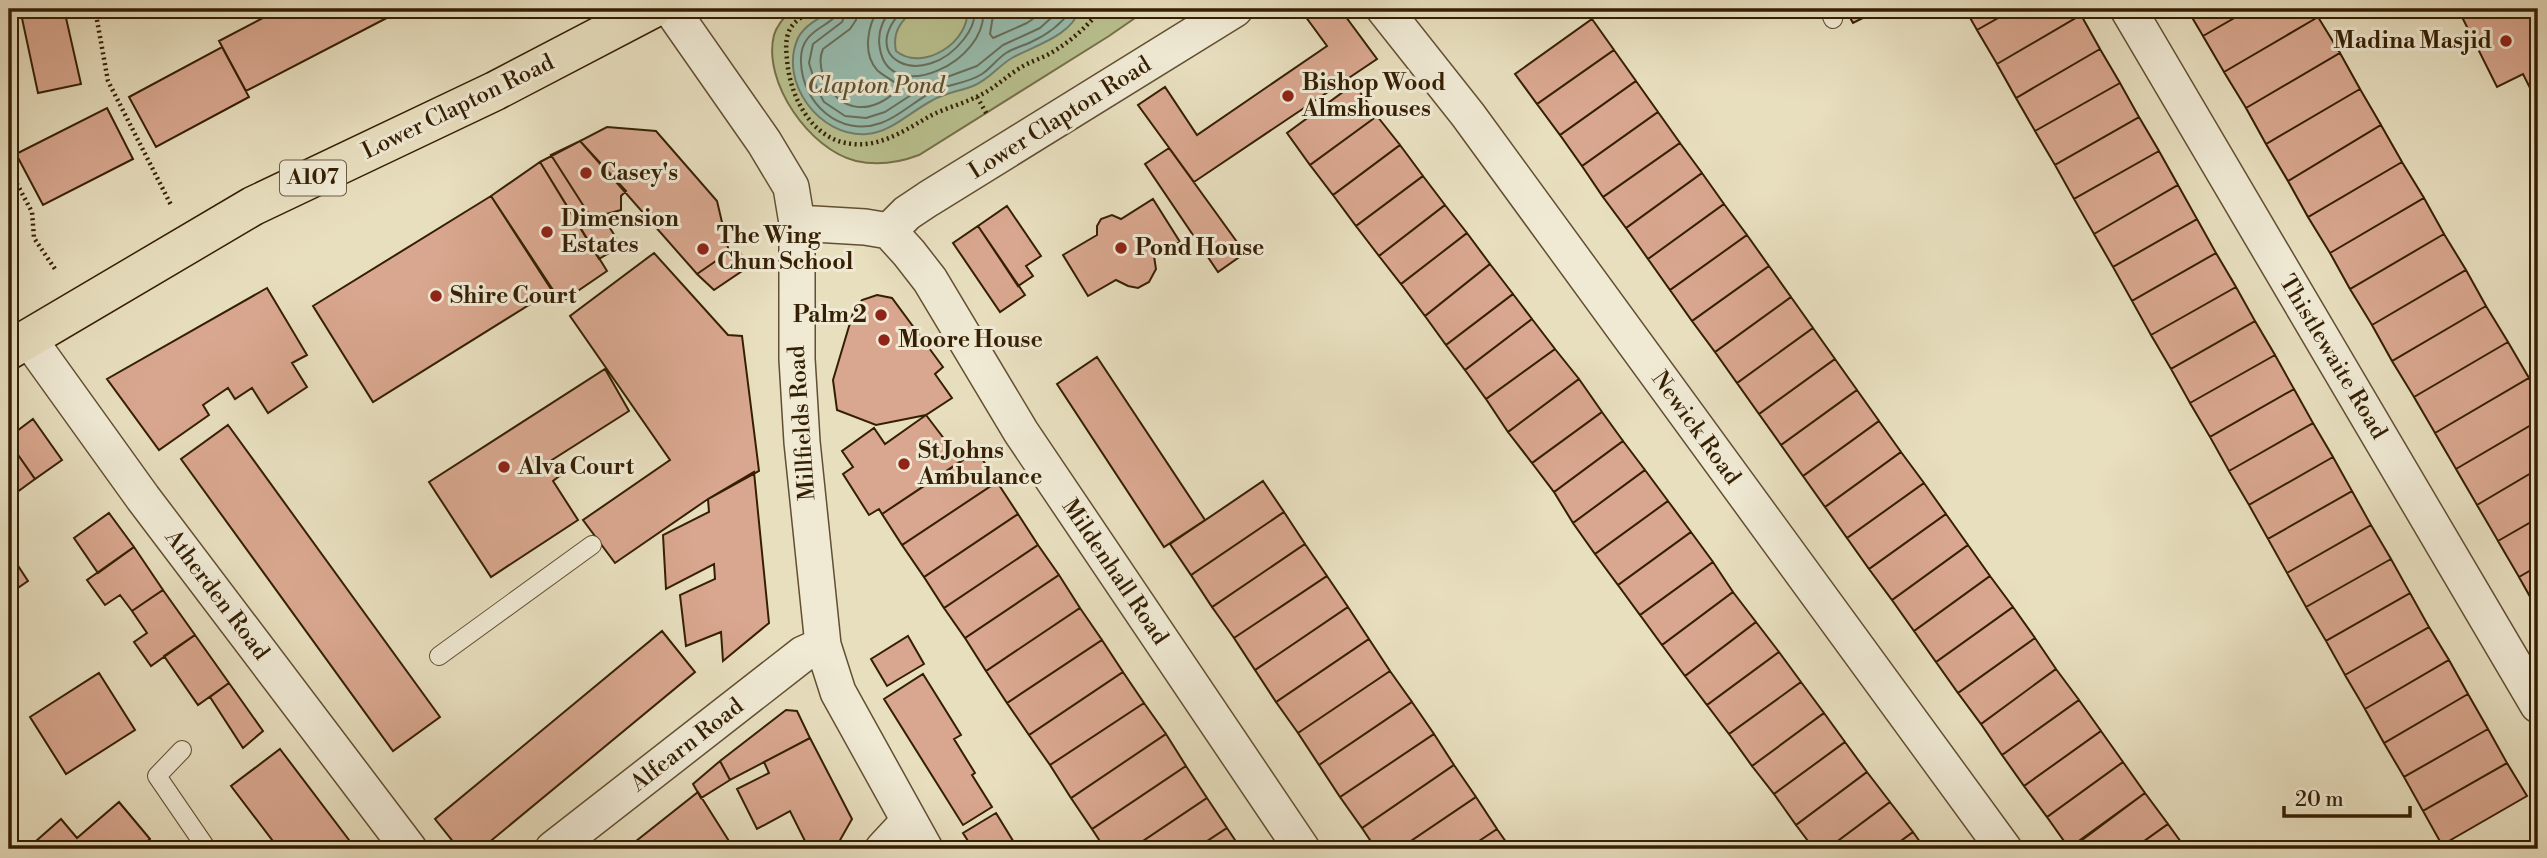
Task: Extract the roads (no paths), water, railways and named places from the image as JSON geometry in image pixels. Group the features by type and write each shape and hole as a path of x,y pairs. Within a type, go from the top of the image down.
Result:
{"highway":[{"name":"Lower Clapton Road","path":"18,344 253,206 495,90 652,9"}],"street":[{"name":"Millfields Road","path":"671,9 764,142 791,187 797,223 799,400 816,598 823,645 838,692 917,835"},
{"name":"Lower Clapton Road","path":"889,231 917,206 1235,9"},
{"name":"Newick Road","path":"1384,9 1468,115 2004,849"},
{"name":"Thistlewaite Road","path":"2128,9 2538,705"},
{"path":"797,223 889,231"},
{"name":"Mildenhall Road","path":"889,231 930,280 1021,432 1302,849"},
{"name":"Atherden Road","path":"18,344 143,498 409,849"},
{"name":"Alfearn Road","path":"553,849 803,654 823,645"},
{"path":"883,849 917,835"}],"lane":[{"path":"439,656 592,545"},
{"path":"182,750 157,776 207,849"}],"water":[{"name":"Clapton Pond","path":"836,9 916,9 899,27 895,44 896,51 907,57 919,58 931,56 953,42 966,21 967,9 1080,9 1075,19 1060,33 1012,58 979,83 938,98 893,125 867,134 850,133 819,117 807,104 794,72 793,55 801,33"}],"place":[{"name":"Madina Masjid","path":"2506,41"},
{"name":"Bishop Wood Almshouses","path":"1288,96"},
{"name":"Casey's","path":"586,173"},
{"name":"Dimension Estates","path":"547,232"},
{"name":"Pond House","path":"1121,248"},
{"name":"The Wing Chun School","path":"703,249"},
{"name":"Shire Court","path":"436,296"},
{"name":"Palm 2","path":"881,315"},
{"name":"Moore House","path":"884,340"},
{"name":"St Johns Ambulance","path":"904,464"},
{"name":"Alva Court","path":"504,467"}]}
